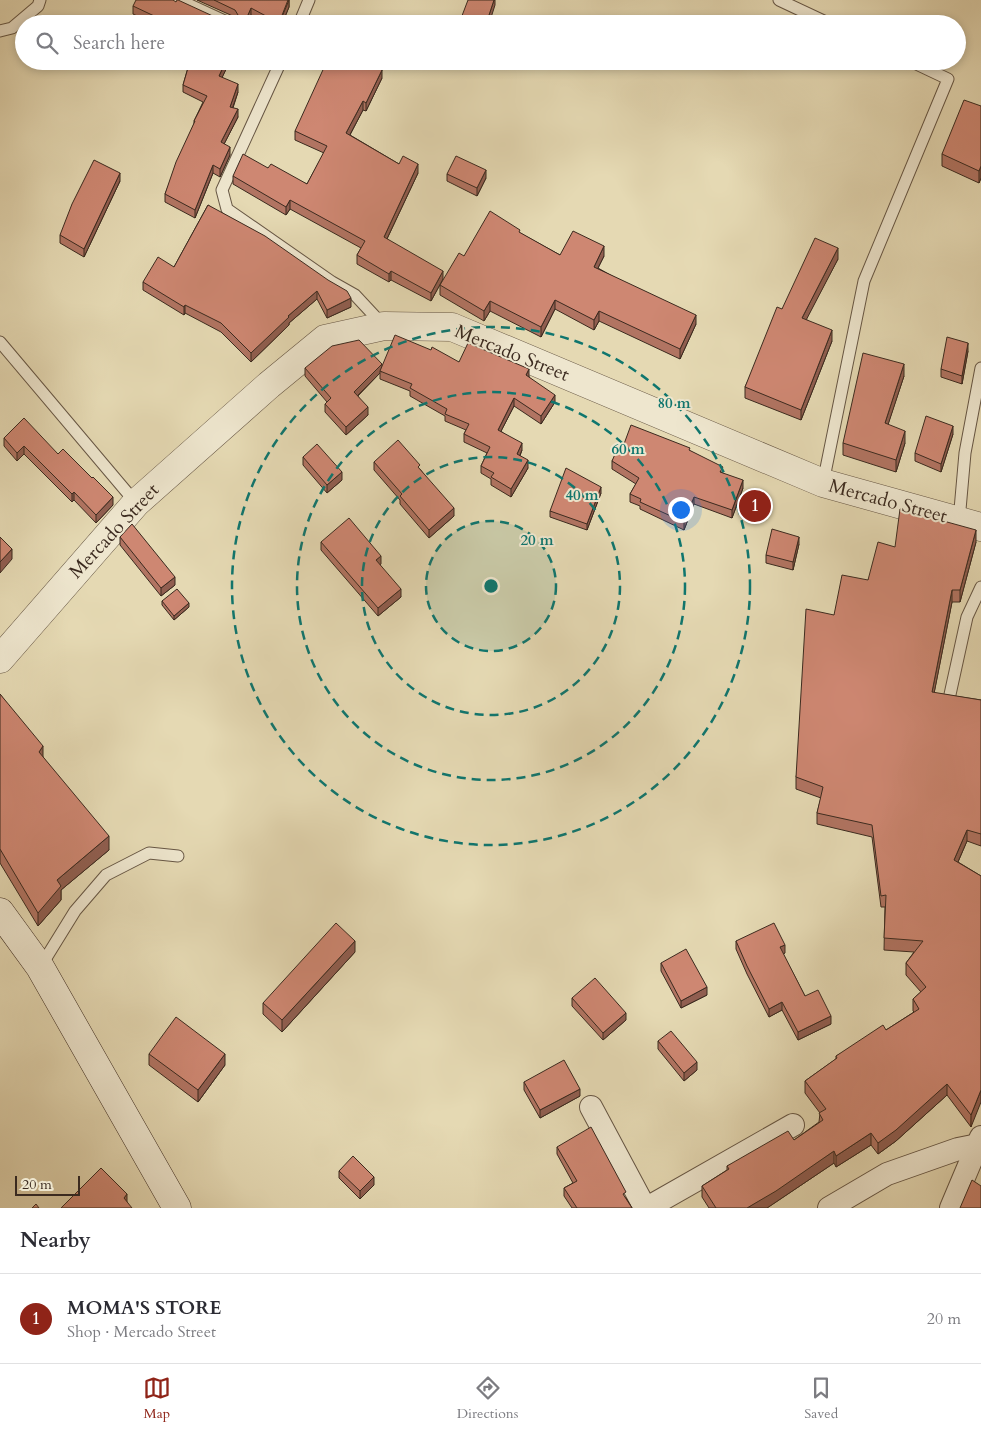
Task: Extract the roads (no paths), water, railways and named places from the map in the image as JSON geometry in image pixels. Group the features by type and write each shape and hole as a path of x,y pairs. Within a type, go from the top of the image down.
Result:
{"street":[{"name":"Mercado Street","path":"0,659 136,503 268,385 325,339 384,326 452,327 823,483 970,524"},
{"path":"0,912 40,967 177,1208"},
{"path":"591,1107 646,1208 793,1125"},
{"path":"829,1208 887,1174 979,1141"},
{"path":"951,1208 979,1141"}],"lane":[{"path":"27,15 38,6 40,0"},
{"path":"179,0 212,15"},
{"path":"302,15 309,0"},
{"path":"779,0 811,15"},
{"path":"0,31 15,25"},
{"path":"277,70 222,190 227,209 332,282 355,295 384,326"},
{"path":"823,483 864,281 948,79 929,70"},
{"path":"0,342 136,503"},
{"path":"970,524 965,453 981,368"},
{"path":"949,699 966,617 981,587"},
{"path":"40,967 75,911 106,875 149,853 178,856"}],"place":[{"name":"MOMA'S STORE","path":"755,506"}]}
